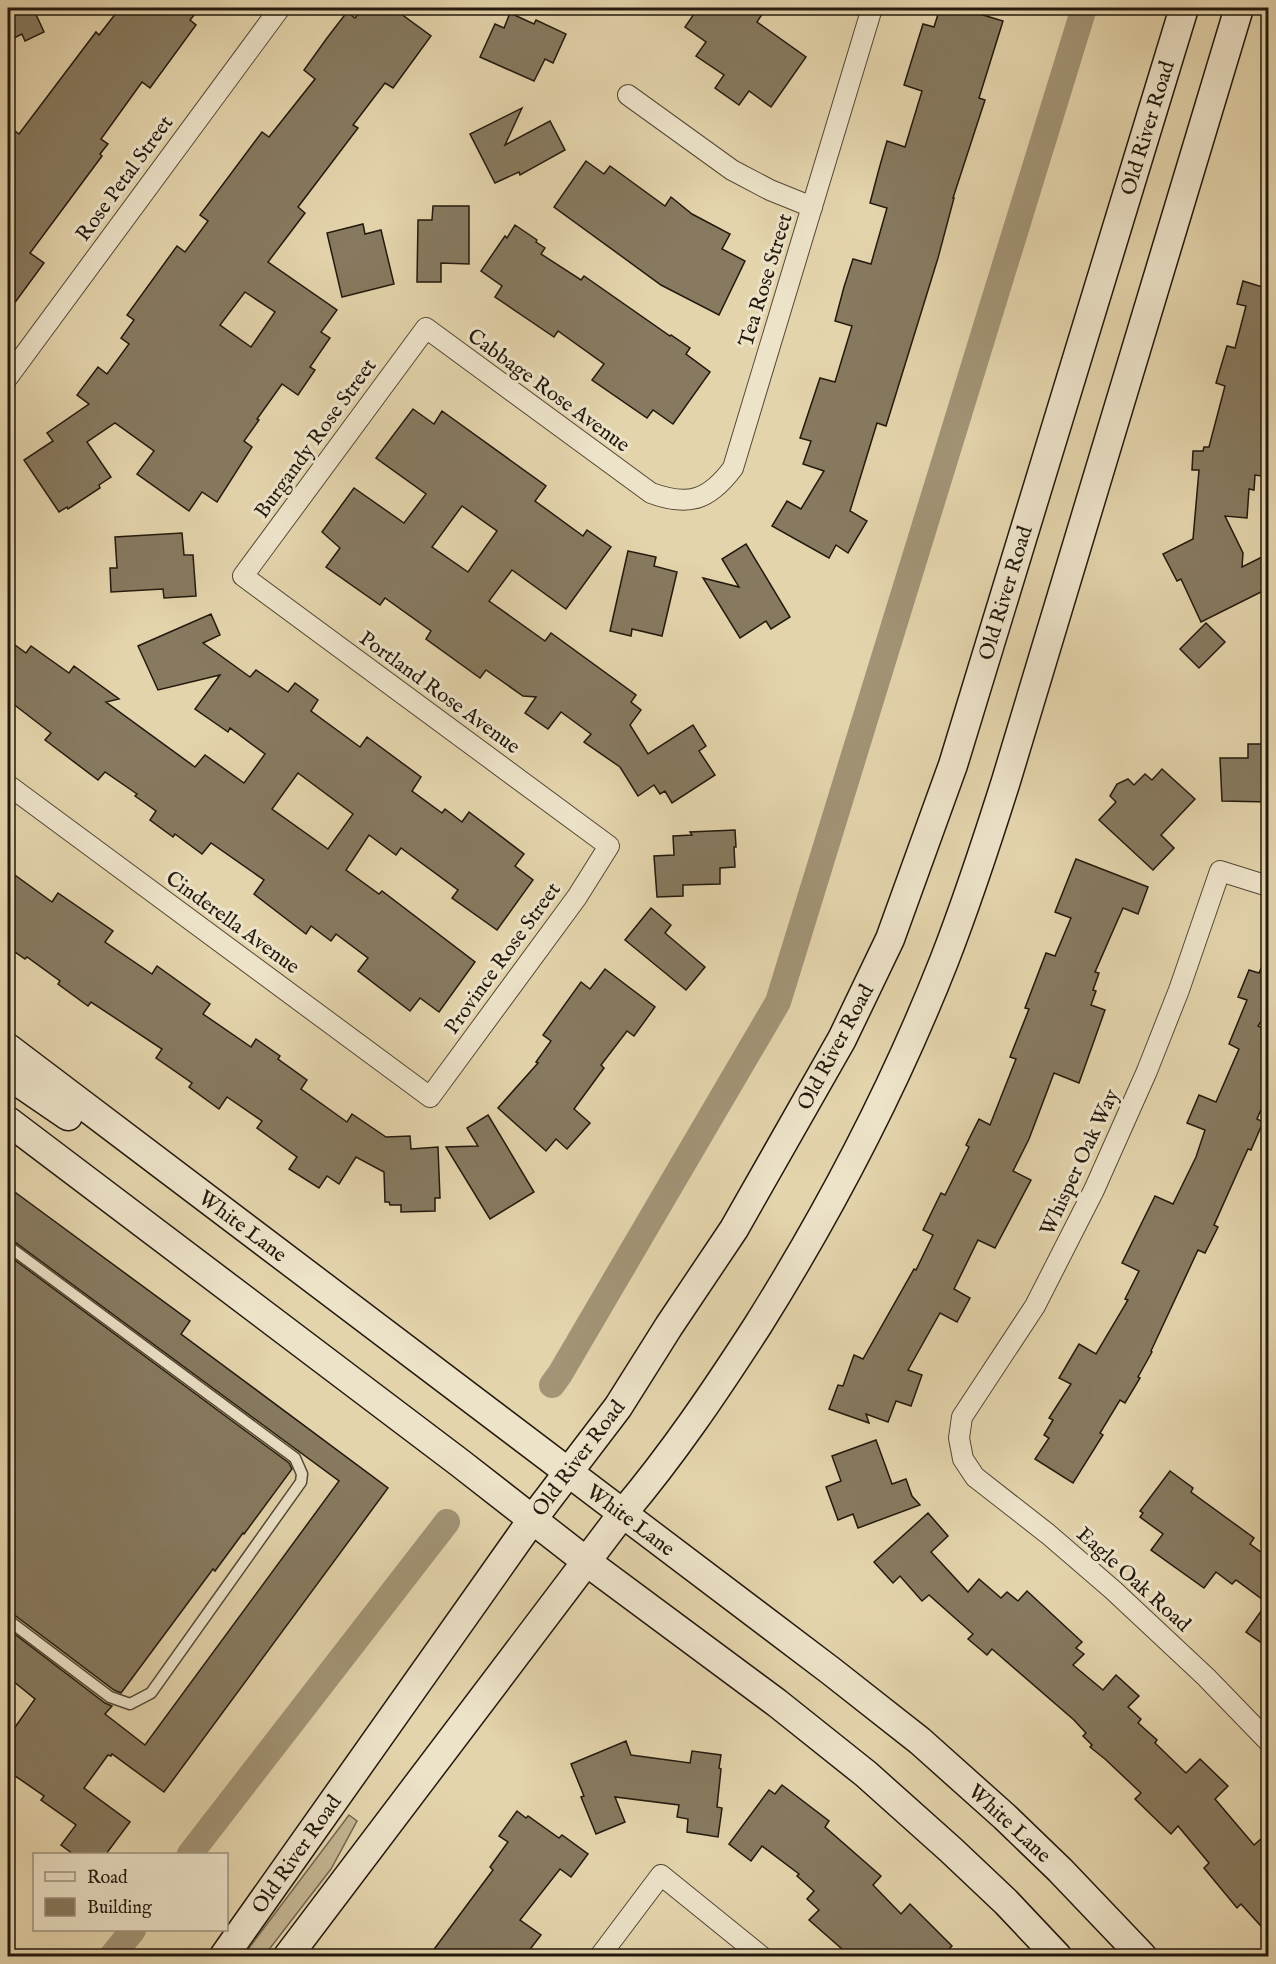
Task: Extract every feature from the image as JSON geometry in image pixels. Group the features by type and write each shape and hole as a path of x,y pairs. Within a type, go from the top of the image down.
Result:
{"main road":[{"name":"Old River Road","path":"224,1956 532,1520 618,1407 734,1229 842,1039 890,939 953,765 1184,8"},
{"path":"288,1956 623,1513 658,1471 726,1376 788,1276 850,1164 897,1070 943,963 1006,781 1239,8"},
{"name":"White Lane","path":"8,1048 831,1671 920,1741 1060,1870 1142,1956"},
{"path":"8,1075 94,1134 113,1141 130,1140"},
{"path":"8,1121 460,1463 587,1562 768,1696 866,1774 951,1850 1058,1956"}],"street":[{"name":"Rose Petal Street","path":"8,377 279,8"},
{"name":"Tea Rose Street","path":"645,489 669,500 687,500 705,495 720,485 733,468 872,8"},
{"path":"628,95 732,170 770,190 812,207"},
{"name":"Cabbage Rose Avenue","path":"426,328 645,489"},
{"name":"Burgandy Rose Street","path":"243,576 426,328"},
{"name":"Portland Rose Avenue","path":"243,576 609,846"},
{"name":"Cinderella Avenue","path":"8,785 430,1096"},
{"name":"Province Rose Street","path":"430,1096 577,897 609,846"},
{"name":"Whisper Oak Way","path":"963,1459 959,1438 962,1417 1035,1306 1094,1190 1151,1061 1179,990 1220,871 1269,886"},
{"name":"Eagle Oak Road","path":"963,1459 975,1477 1048,1534 1113,1590 1206,1677 1269,1741"},
{"path":"600,1956 661,1875 761,1956"}],"lane":[{"path":"8,1246 295,1458 302,1474 302,1482 151,1693 130,1704 110,1697 8,1620"}],"shaded area":[{"path":"349,1815 357,1821 331,1869 264,1956 243,1956"}],"building":[{"path":"8,8 33,8 44,32 25,41 22,34 8,41"},
{"path":"120,8 200,8 190,20 196,25 150,88 142,82 101,139 108,144 100,154 102,156 30,253 44,263 8,312 8,141 15,131 19,134 96,32 99,35"},
{"path":"363,8 393,8 431,36 393,88 385,83 353,125 358,128 298,207 305,213 268,262 337,310 321,332 330,338 310,367 315,370 298,395 282,384 244,441 252,447 217,502 202,492 189,511 137,474 154,451 115,423 87,442 111,477 99,485 100,488 68,509 67,507 59,512 24,460 53,441 47,433 89,404 77,395 98,367 107,374 129,344 121,338 134,320 127,315 177,246 185,252 208,221 200,215 262,132 269,137 315,79 304,70 327,38 347,12 355,18","holes":["245,292 275,312 251,347 220,325"]},
{"path":"698,8 766,8 757,22 806,57 771,107 749,91 739,105 715,88 724,75 696,56 706,42 685,27"},
{"path":"940,8 960,8 1003,21 979,98 985,100 953,198 938,258 886,426 877,423 850,511 867,521 848,553 836,545 829,558 772,526 787,501 801,509 824,471 803,464 811,441 800,438 820,378 835,382 852,326 835,321 844,287 853,259 871,264 887,208 870,203 879,169 887,141 905,147 922,91 904,85 923,24 934,27"},
{"path":"510,13 534,24 536,20 566,34 553,63 545,59 534,81 480,57 495,24 504,28"},
{"path":"522,108 505,145 550,121 565,150 520,175 519,172 495,183 470,134"},
{"path":"586,161 604,174 610,166 665,206 671,197 692,214 730,234 722,249 745,261 719,315 661,285 554,207"},
{"path":"433,206 469,206 469,264 441,263 441,282 417,282 418,220 432,220"},
{"path":"363,224 365,234 381,230 394,284 342,297 327,233"},
{"path":"515,225 545,248 541,254 581,280 584,276 690,348 686,354 710,372 673,424 653,410 647,418 592,380 604,364 558,331 554,337 495,297 502,286 481,271"},
{"path":"1243,281 1269,289 1269,477 1255,475 1254,490 1249,489 1247,518 1225,516 1243,553 1242,567 1262,557 1269,570 1269,588 1201,622 1181,579 1177,581 1163,554 1193,539 1199,470 1192,470 1193,451 1203,451 1204,447 1209,447 1225,386 1216,383 1227,346 1235,348 1246,306 1237,304"},
{"path":"413,409 434,424 442,411 546,486 535,501 583,536 587,530 611,547 566,609 512,570 489,601 545,641 551,633 636,695 631,702 641,710 630,725 648,754 693,725 706,746 699,751 715,775 672,803 665,791 660,794 654,785 638,796 620,767 584,742 591,734 561,712 548,729 525,713 536,697 523,696 486,670 480,678 426,639 431,631 385,598 380,605 326,567 340,548 322,532 354,488 404,523 426,494 376,458","holes":["462,506 497,531 468,572 432,547"]},
{"path":"182,533 184,555 193,555 196,596 164,598 163,589 111,592 110,568 117,568 115,537"},
{"path":"746,544 790,617 771,629 766,621 740,638 703,578 739,587 722,559"},
{"path":"628,551 656,557 654,566 677,572 662,636 632,629 631,636 610,631"},
{"path":"211,614 220,635 203,643 250,677 256,670 288,692 295,683 318,700 311,711 360,747 367,737 421,777 412,791 442,813 445,809 462,822 469,812 524,854 515,866 533,880 497,930 452,898 458,890 401,848 396,855 369,835 346,870 379,894 382,891 475,962 439,1012 420,998 410,1011 358,971 368,958 336,934 331,941 311,926 306,934 254,894 264,880 211,843 202,854 175,834 173,837 150,820 156,811 135,796 137,794 105,772 98,780 45,740 51,733 8,700 8,656 15,645 26,653 31,646 69,673 74,666 119,699 106,702 195,767 205,755 244,783 265,754 230,728 228,732 195,709 220,675 158,690 138,646","holes":["298,773 353,814 328,849 272,809"]},
{"path":"1206,623 1225,642 1199,668 1180,649"},
{"path":"1248,744 1266,744 1266,758 1269,757 1269,802 1222,801 1220,758 1248,758"},
{"path":"1162,769 1195,799 1161,835 1174,848 1153,870 1099,820 1116,802 1110,796 1117,784 1128,779 1134,785 1145,774 1152,780"},
{"path":"735,830 735,867 720,868 720,884 683,885 683,896 657,897 654,856 674,855 673,836 692,835 690,832"},
{"path":"1076,859 1148,887 1138,914 1123,908 1095,972 1099,973 1091,1005 1105,1010 1079,1083 1054,1073 1029,1139 1013,1171 1031,1180 995,1248 978,1240 954,1289 970,1298 957,1322 940,1313 908,1370 922,1375 911,1406 896,1401 888,1422 866,1414 869,1423 829,1409 838,1385 843,1386 854,1355 863,1359 914,1269 916,1270 933,1235 923,1230 941,1193 945,1195 969,1147 966,1145 979,1119 990,1125 1016,1059 1010,1057 1029,1009 1025,1008 1046,953 1055,956 1071,918 1055,912"},
{"path":"8,870 52,902 58,893 113,931 105,942 152,974 157,966 210,1004 203,1014 251,1047 256,1039 280,1056 278,1059 307,1080 301,1089 347,1122 352,1114 386,1137 410,1136 411,1149 438,1147 440,1198 435,1198 435,1211 401,1212 401,1205 390,1205 389,1202 385,1202 384,1172 356,1157 339,1184 327,1176 319,1188 289,1169 297,1157 257,1128 262,1121 227,1097 219,1109 189,1087 192,1083 156,1058 162,1049 91,1002 88,1006 58,984 60,981 27,957 25,959 8,947"},
{"path":"651,908 671,925 665,933 705,967 686,990 625,940"},
{"path":"1269,950 1269,1009 1258,1026 1269,1031 1269,1091 1257,1119 1263,1122 1251,1150 1248,1149 1214,1225 1218,1227 1205,1253 1198,1250 1152,1352 1138,1377 1140,1378 1125,1403 1120,1400 1100,1433 1103,1435 1073,1483 1035,1459 1049,1438 1044,1435 1053,1420 1049,1418 1071,1384 1059,1378 1079,1344 1096,1354 1128,1300 1125,1299 1139,1271 1122,1263 1155,1196 1173,1204 1196,1157 1205,1130 1187,1123 1199,1095 1216,1102 1239,1049 1229,1044 1247,1000 1238,997 1249,970 1259,973"},
{"path":"605,969 655,1007 634,1036 627,1031 601,1065 604,1068 574,1109 590,1123 567,1149 556,1139 546,1151 498,1108 538,1063 536,1062 551,1041 543,1035 581,982 590,989"},
{"path":"488,1115 534,1192 490,1219 446,1147 478,1146 467,1128"},
{"path":"8,1187 190,1321 181,1334 388,1488 164,1792 112,1754 108,1755 84,1788 130,1822 107,1853 72,1853 61,1845 76,1825 41,1800 44,1796 8,1771 8,1737 35,1699 8,1677 8,1629 112,1706 105,1714 145,1745 339,1481 8,1239"},
{"path":"8,1255 289,1463 292,1469 215,1571 213,1569 121,1693 13,1614 8,1613"},
{"path":"876,1440 892,1484 906,1479 912,1496 920,1505 858,1528 853,1514 838,1520 826,1487 841,1481 832,1456"},
{"path":"1170,1471 1193,1488 1191,1492 1254,1538 1250,1544 1269,1558 1269,1648 1246,1632 1267,1603 1236,1580 1232,1584 1216,1572 1204,1588 1151,1550 1163,1534 1140,1517 1143,1513 1140,1511"},
{"path":"928,1513 948,1536 931,1552 968,1592 979,1579 1001,1598 1007,1592 1018,1601 1027,1591 1082,1642 1076,1648 1084,1654 1073,1665 1103,1690 1116,1675 1139,1696 1128,1707 1141,1719 1138,1723 1157,1740 1155,1743 1186,1773 1200,1759 1228,1786 1215,1799 1254,1845 1269,1832 1269,1935 1241,1904 1237,1908 1204,1868 1209,1863 1178,1826 1171,1834 1135,1799 1141,1793 1090,1747 1092,1745 1083,1736 1086,1733 1074,1720 992,1649 987,1655 968,1639 973,1634 929,1595 922,1601 900,1576 893,1583 874,1562"},
{"path":"626,1741 631,1755 690,1763 692,1751 721,1755 717,1807 722,1808 718,1837 687,1832 688,1819 677,1817 679,1805 615,1797 625,1822 596,1834 571,1764"},
{"path":"782,1785 829,1821 825,1827 881,1876 873,1885 901,1914 910,1904 952,1946 942,1956 850,1956 809,1920 819,1910 807,1899 814,1891 797,1876 799,1874 762,1846 751,1861 729,1844 769,1790 775,1794"},
{"path":"517,1811 559,1838 562,1835 588,1854 571,1877 560,1869 520,1920 541,1935 525,1956 429,1956 493,1870 490,1867 508,1842 499,1836"}],"waterway":[{"path":"552,1385 778,1002 1084,8"},
{"path":"191,1853 447,1522"},
{"path":"112,1956 132,1931"}]}
